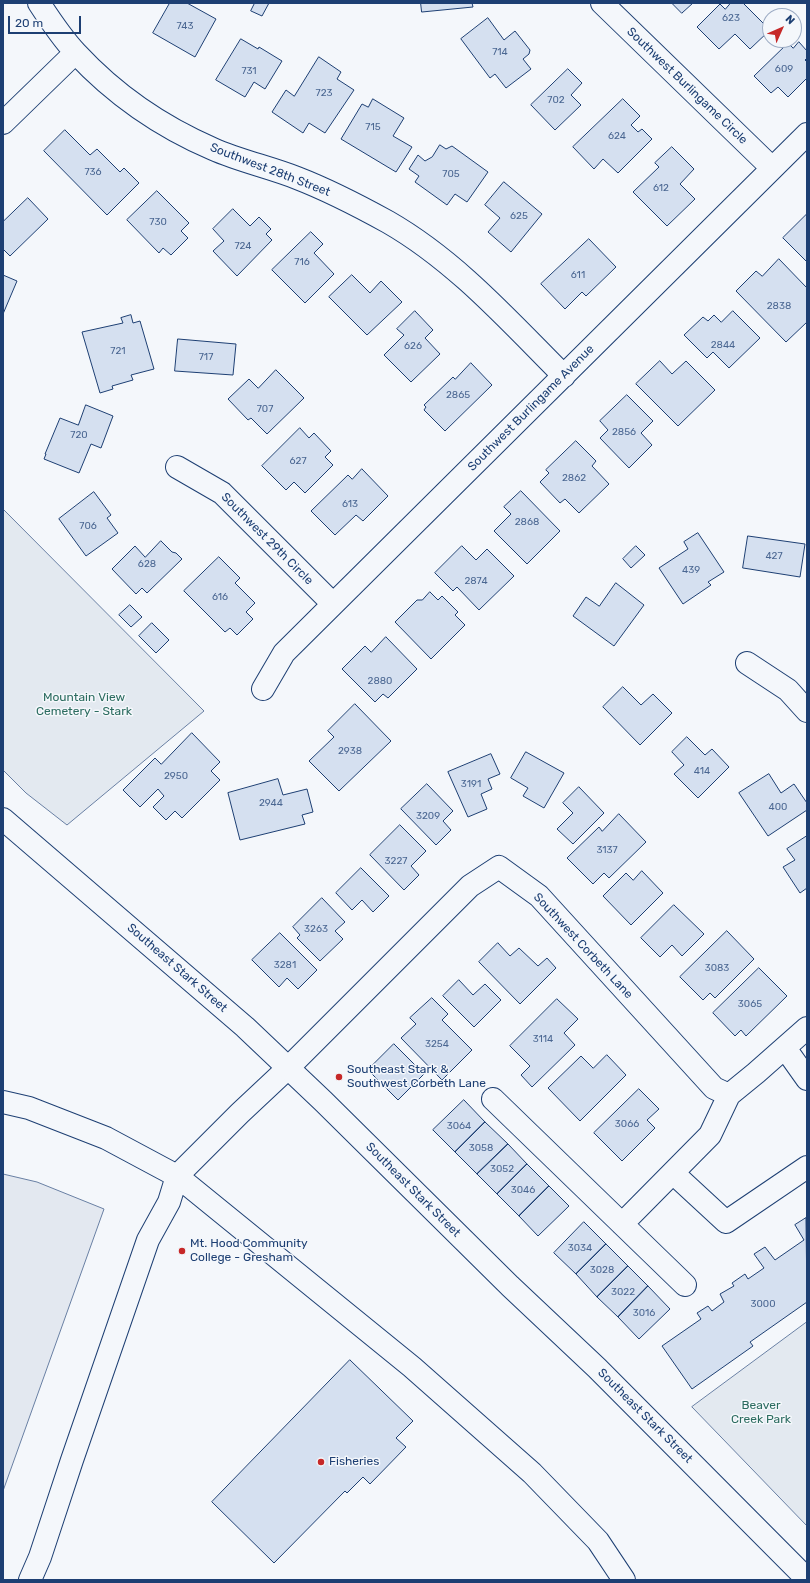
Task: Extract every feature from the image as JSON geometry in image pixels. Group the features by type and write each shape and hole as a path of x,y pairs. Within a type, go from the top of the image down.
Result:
{"street":[{"name":"Southwest 28th Street","path":"39,3 75,53 105,81 144,111 176,131 214,149 302,180 348,200 391,224 433,252 462,276 489,300 564,376"},
{"name":"Southwest Burlingame Circle","path":"602,3 772,168"},
{"path":"3,123 75,53"},
{"name":"Southwest Burlingame Avenue","path":"263,689 284,653 807,134"},
{"name":"Southwest 29th Circle","path":"177,467 222,493 333,604"},
{"path":"747,663 788,690 807,711"},
{"name":"Southeast Stark Street","path":"3,819 245,1027 597,1368 807,1579"},
{"name":"Southwest Corbeth Lane","path":"288,1068 470,886 499,867 539,896 714,1088 729,1095"},
{"path":"622,1224 710,1135 729,1095 807,1028"},
{"path":"785,1048 807,1079"},
{"path":"30,1580 40,1557 148,1240 169,1202 177,1176 240,1113 288,1068"},
{"path":"493,1098 685,1285"},
{"path":"3,1102 28,1108 106,1138 177,1176 412,1367 532,1473 598,1541 624,1580"},
{"path":"673,1173 726,1222 807,1167"}],"green space":[{"name":"Mountain View Cemetery - Stark","path":"3,509 204,711 67,825 26,793 3,770"},
{"name":"Beaver Creek Park","path":"807,1322 807,1526 692,1407"}],"shaded area":[{"path":"3,1174 37,1182 104,1209 3,1491"}],"building":[{"path":"170,3 187,3 216,19 195,57 153,33"},
{"path":"255,3 269,3 262,16 251,11"},
{"path":"421,3 472,3 473,7 422,12"},
{"path":"672,3 693,3 682,13"},
{"path":"731,3 743,3 762,22 762,38 750,49 735,34 719,49 697,27 720,4 725,9"},
{"path":"488,18 504,40 515,31 530,50 529,54 523,59 531,69 506,88 495,74 490,78 461,39"},
{"path":"241,39 258,49 259,47 282,61 265,89 254,82 245,97 216,80"},
{"path":"802,45 807,51 807,58 805,60 807,62 807,78 788,97 778,87 771,93 754,76 783,48 802,48"},
{"path":"319,57 341,72 337,79 354,90 325,133 309,123 303,133 272,112 286,90 294,96"},
{"path":"568,69 582,83 571,95 581,105 555,130 531,105"},
{"path":"373,99 404,118 393,136 412,147 396,172 341,139 362,104 368,107"},
{"path":"623,99 640,116 631,125 638,132 642,129 652,139 618,173 603,159 594,169 573,147"},
{"path":"65,130 90,155 97,149 120,172 124,168 139,183 107,215 44,151"},
{"path":"440,145 446,149 452,146 488,172 467,202 455,194 447,205 415,182 419,176 409,169 418,155 425,161 432,157"},
{"path":"672,147 694,169 680,184 695,199 667,226 633,192 659,167 655,163"},
{"path":"504,182 542,214 511,252 488,232 500,218 485,205"},
{"path":"157,191 189,223 181,231 188,238 171,255 163,248 159,253 127,220"},
{"path":"28,198 48,219 10,256 3,249 3,222"},
{"path":"233,209 250,226 259,217 271,229 266,234 272,240 237,276 213,251 224,241 213,229"},
{"path":"807,214 807,262 783,238"},
{"path":"311,232 323,244 314,253 334,274 305,303 272,270"},
{"path":"589,239 616,267 586,296 582,292 565,309 541,284"},
{"path":"779,259 807,288 807,322 786,342 736,291 756,271 762,276"},
{"path":"3,275 17,281 3,314"},
{"path":"352,275 370,293 381,281 402,302 367,335 329,297"},
{"path":"415,311 433,330 425,338 440,354 411,382 384,355 404,335 397,329"},
{"path":"733,311 760,338 729,368 713,352 707,358 684,335 703,317 708,321 714,315 721,322"},
{"path":"131,315 133,323 140,321 154,369 131,375 133,380 112,386 113,389 100,393 82,332 123,323 121,318"},
{"path":"178,339 236,344 233,375 175,371"},
{"path":"660,361 672,374 686,361 715,390 678,426 636,384"},
{"path":"471,363 492,385 445,431 424,410 426,407 424,405 453,377 455,379"},
{"path":"276,370 304,398 267,434 251,418 248,420 228,399 249,379 258,388"},
{"path":"627,395 653,421 641,433 652,445 629,468 600,438 608,430 600,421"},
{"path":"86,405 113,416 101,448 91,444 79,473 44,459 60,418 78,425"},
{"path":"300,428 309,438 314,433 331,451 325,457 333,465 305,493 294,482 286,490 262,466"},
{"path":"576,441 596,461 592,466 609,484 579,513 565,499 560,503 540,482 549,473 546,470"},
{"path":"362,469 388,496 363,521 356,515 335,535 311,511 348,475 352,479"},
{"path":"521,491 560,531 527,564 494,531 511,514 504,507"},
{"path":"94,492 111,515 107,518 118,533 86,556 59,519"},
{"path":"698,533 724,572 708,582 711,585 683,604 659,568 688,549 684,542"},
{"path":"748,536 805,544 800,577 743,568"},
{"path":"161,541 182,559 147,593 142,588 136,594 112,569 135,546 145,557"},
{"path":"462,546 476,560 487,549 514,576 479,610 457,587 453,591 435,573"},
{"path":"636,546 645,555 631,568 623,559"},
{"path":"219,557 240,578 235,583 255,603 246,612 253,619 237,635 230,628 225,632 184,591"},
{"path":"616,583 644,605 614,646 573,616 586,597 599,606"},
{"path":"430,592 438,600 442,596 458,612 455,615 465,625 431,659 395,622 417,600 422,600"},
{"path":"130,605 142,617 131,627 119,615"},
{"path":"152,623 169,640 156,653 139,636"},
{"path":"386,637 417,669 388,698 383,694 375,702 342,669 365,646 371,652"},
{"path":"623,687 641,705 653,694 672,713 640,745 603,707"},
{"path":"355,704 391,741 339,791 309,761 334,737 328,731"},
{"path":"192,733 220,762 211,771 220,780 182,818 175,811 166,820 153,807 164,796 158,789 140,807 123,790 155,758 161,764"},
{"path":"687,737 705,755 712,749 729,767 698,798 674,774 684,765 672,752"},
{"path":"526,752 564,773 544,808 523,796 528,788 511,778"},
{"path":"491,754 500,774 488,779 492,789 481,794 487,809 468,817 448,772"},
{"path":"769,774 781,793 794,784 807,803 807,810 768,836 739,793"},
{"path":"278,779 283,795 307,789 313,812 302,815 305,824 240,840 228,793"},
{"path":"427,784 453,811 443,821 451,830 436,845 401,809"},
{"path":"579,787 604,813 573,844 557,829 573,813 563,803"},
{"path":"619,814 646,842 609,878 604,873 593,884 567,858 599,827 602,831"},
{"path":"400,825 426,851 411,866 419,875 404,890 370,855"},
{"path":"807,836 807,888 800,893 783,867 795,860 787,849"},
{"path":"361,868 389,896 373,912 362,900 352,910 336,893"},
{"path":"642,871 663,893 631,925 603,896 626,873 633,880"},
{"path":"322,898 345,922 335,931 343,939 320,961 297,938 300,935 293,927"},
{"path":"674,905 704,934 682,956 672,945 660,957 641,938"},
{"path":"727,931 754,959 715,998 710,993 703,1000 680,977"},
{"path":"280,933 317,970 298,989 287,978 279,987 252,960"},
{"path":"498,943 510,956 519,948 538,966 547,958 556,968 520,1004 479,962"},
{"path":"759,968 787,996 746,1036 741,1030 735,1036 713,1013"},
{"path":"459,980 473,995 485,984 501,1000 474,1027 443,996"},
{"path":"432,998 448,1014 442,1020 472,1050 442,1080 401,1038 416,1024 410,1018"},
{"path":"557,999 578,1019 564,1033 575,1045 532,1087 521,1075 530,1066 510,1046"},
{"path":"394,1044 424,1074 398,1100 368,1070"},
{"path":"607,1055 626,1075 580,1121 548,1088 581,1056 593,1068"},
{"path":"639,1089 659,1109 647,1120 655,1128 622,1161 594,1133"},
{"path":"464,1100 485,1122 455,1152 433,1130"},
{"path":"485,1122 508,1144 477,1174 455,1152"},
{"path":"508,1144 527,1164 497,1194 477,1174"},
{"path":"527,1164 549,1186 519,1216 497,1194"},
{"path":"549,1186 569,1206 538,1236 519,1216"},
{"path":"806,1218 807,1302 750,1342 753,1346 692,1389 662,1346 701,1319 697,1313 708,1306 712,1311 724,1302 720,1294 734,1286 732,1283 745,1274 748,1279 764,1268 754,1254 765,1247 775,1260 804,1240 795,1225"},
{"path":"584,1222 606,1244 576,1274 554,1253"},
{"path":"606,1244 628,1266 597,1297 576,1274"},
{"path":"628,1266 648,1286 618,1317 597,1297"},
{"path":"648,1286 670,1309 639,1339 618,1317"},
{"name":"Fisheries","path":"350,1360 413,1421 396,1438 406,1447 370,1484 363,1477 347,1493 345,1491 274,1563 212,1502"}],"place":[{"name":"Southeast Stark & Southwest Corbeth Lane","path":"339,1077"},
{"name":"Mt. Hood Community College - Gresham","path":"182,1251"},
{"name":"Fisheries","path":"321,1462"}]}
